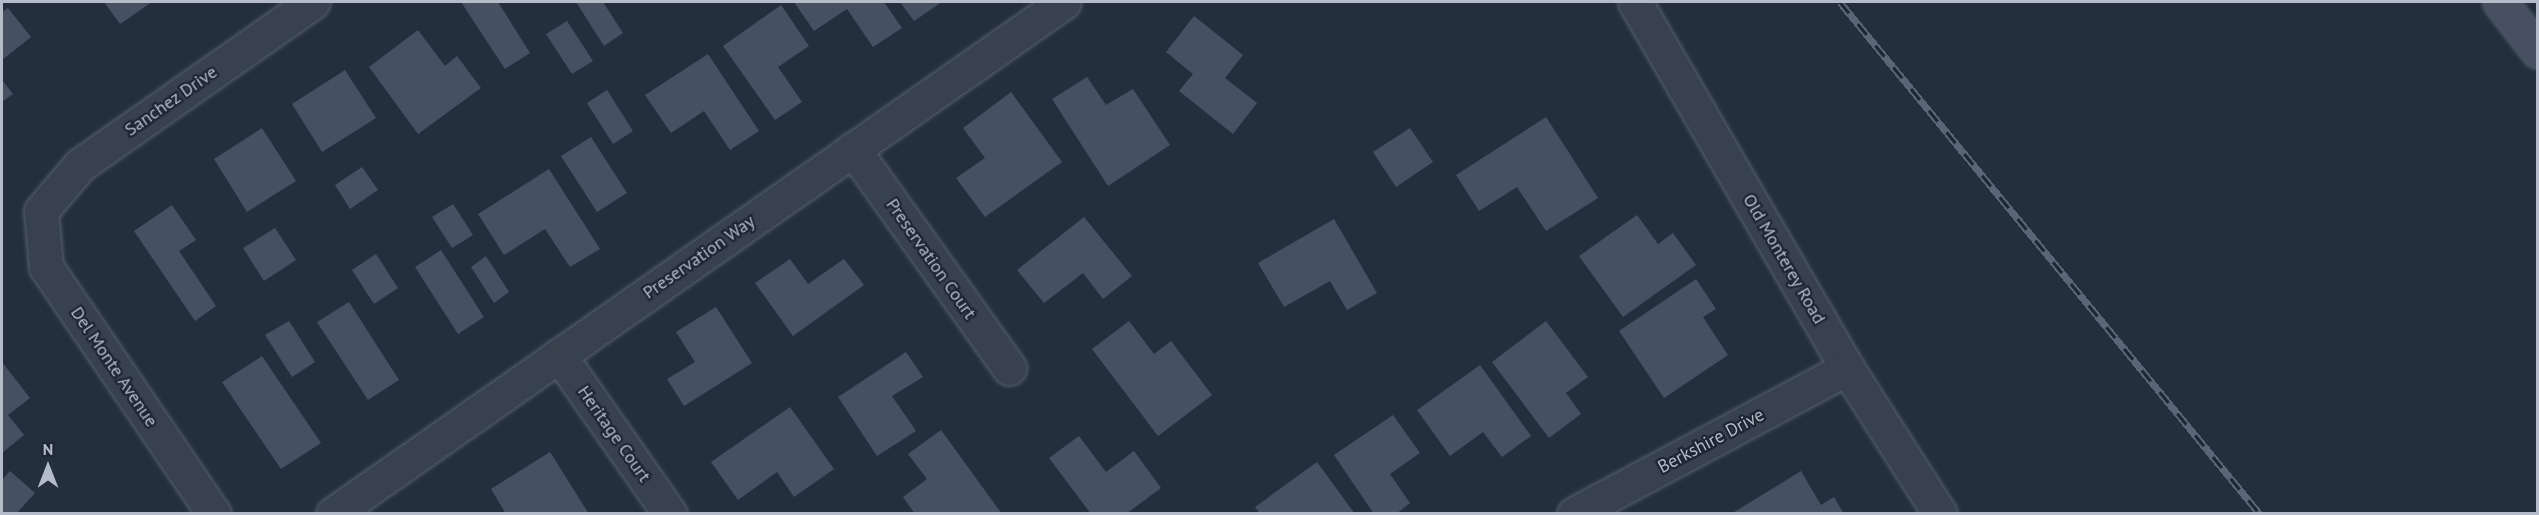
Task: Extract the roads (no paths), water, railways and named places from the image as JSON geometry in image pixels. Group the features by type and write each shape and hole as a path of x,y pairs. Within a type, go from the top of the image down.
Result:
{"main road":[{"path":"2500,2 2538,51"}],"street":[{"name":"Sanchez Drive","path":"41,211 80,165 313,2"},
{"name":"Preservation Way","path":"333,513 1064,2"},
{"name":"Old Monterey Road","path":"1635,2 1847,368 1940,513"},
{"name":"Preservation Court","path":"853,149 1009,368"},
{"name":"Del Monte Avenue","path":"41,211 46,267 214,513"},
{"name":"Heritage Court","path":"559,356 670,513"},
{"name":"Berkshire Drive","path":"1574,513 1847,368"}],"railway":[{"path":"1840,2 2260,514"}]}
